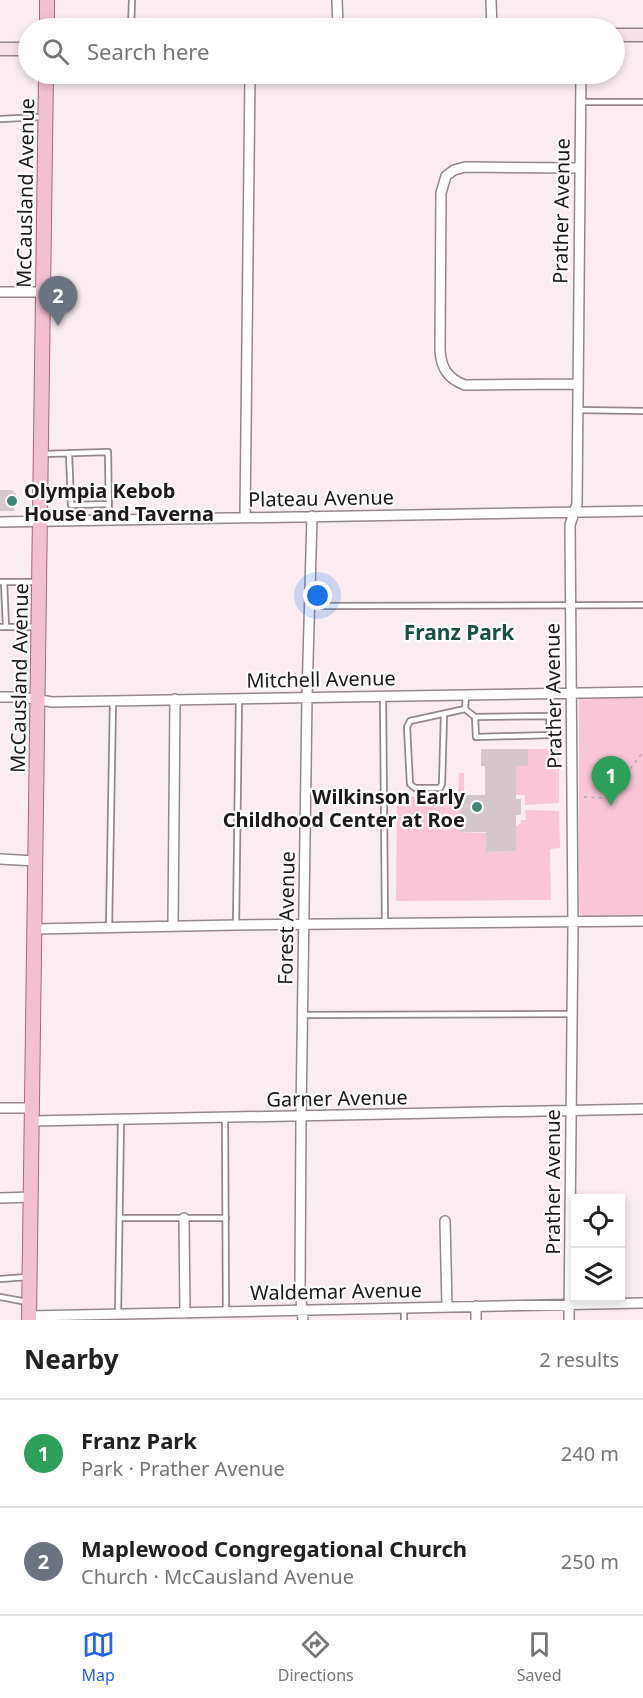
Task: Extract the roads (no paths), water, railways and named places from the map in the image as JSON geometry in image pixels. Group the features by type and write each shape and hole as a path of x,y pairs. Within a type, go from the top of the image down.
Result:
{"main road":[{"path":"47,0 47,18"},
{"name":"McCausland Avenue","path":"29,1313 46,84"}],"street":[{"path":"337,0 338,18"},
{"path":"491,0 492,18"},
{"path":"625,35 643,35"},
{"path":"0,49 18,49"},
{"path":"244,517 250,84"},
{"name":"Prather Avenue","path":"569,1320 573,921 570,525 577,504 581,84"},
{"path":"578,384 465,385 456,382 443,368 440,350 442,184 446,176 454,170 465,167 579,168"},
{"path":"0,292 43,292"},
{"name":"Plateau Avenue","path":"0,522 643,512"},
{"name":"Forest Avenue","path":"302,1315 300,1288 304,924 312,516"},
{"name":"Mitchell Avenue","path":"0,697 52,702 643,692"},
{"path":"173,926 175,699"},
{"path":"0,859 36,861"},
{"path":"35,929 643,921"},
{"name":"Garner Avenue","path":"0,1108 32,1115 122,1120 643,1109"},
{"path":"0,1198 32,1197"},
{"path":"184,1218 185,1313"},
{"path":"445,1221 447,1307"},
{"name":"Waldemar Avenue","path":"29,1313 226,1312 302,1315 404,1308 643,1303"},
{"path":"476,1306 476,1320"}],"lane":[{"path":"131,18 132,0"},
{"path":"581,102 643,102"},
{"path":"0,118 45,117"},
{"path":"578,410 643,411"},
{"path":"42,454 108,452 110,519"},
{"path":"69,453 71,505 109,504"},
{"path":"39,627 3,627 2,582 40,582"},
{"path":"309,606 643,604"},
{"path":"465,710 466,695"},
{"path":"383,696 385,923"},
{"path":"236,925 239,698"},
{"path":"109,928 113,700"},
{"path":"444,714 442,784 440,788 416,788 410,784 407,727 410,721 444,714 465,710 475,717 549,716 550,735 476,737 475,717"},
{"path":"303,1015 572,1014"},
{"path":"225,1119 226,1312"},
{"path":"118,1314 122,1120"},
{"path":"120,1218 226,1218"},
{"path":"0,1279 30,1276"},
{"path":"0,1297 29,1313"},
{"path":"404,1308 404,1320"}],"place":[{"name":"Maplewood Congregational Church","path":"58,326"},
{"name":"Olympia Kebob House and Taverna","path":"12,501"},
{"name":"Franz Park","path":"611,806"},
{"name":"Wilkinson Early Childhood Center at Roe","path":"477,807"}],"district":[{"name":"Franz Park","path":"459,632"}]}
